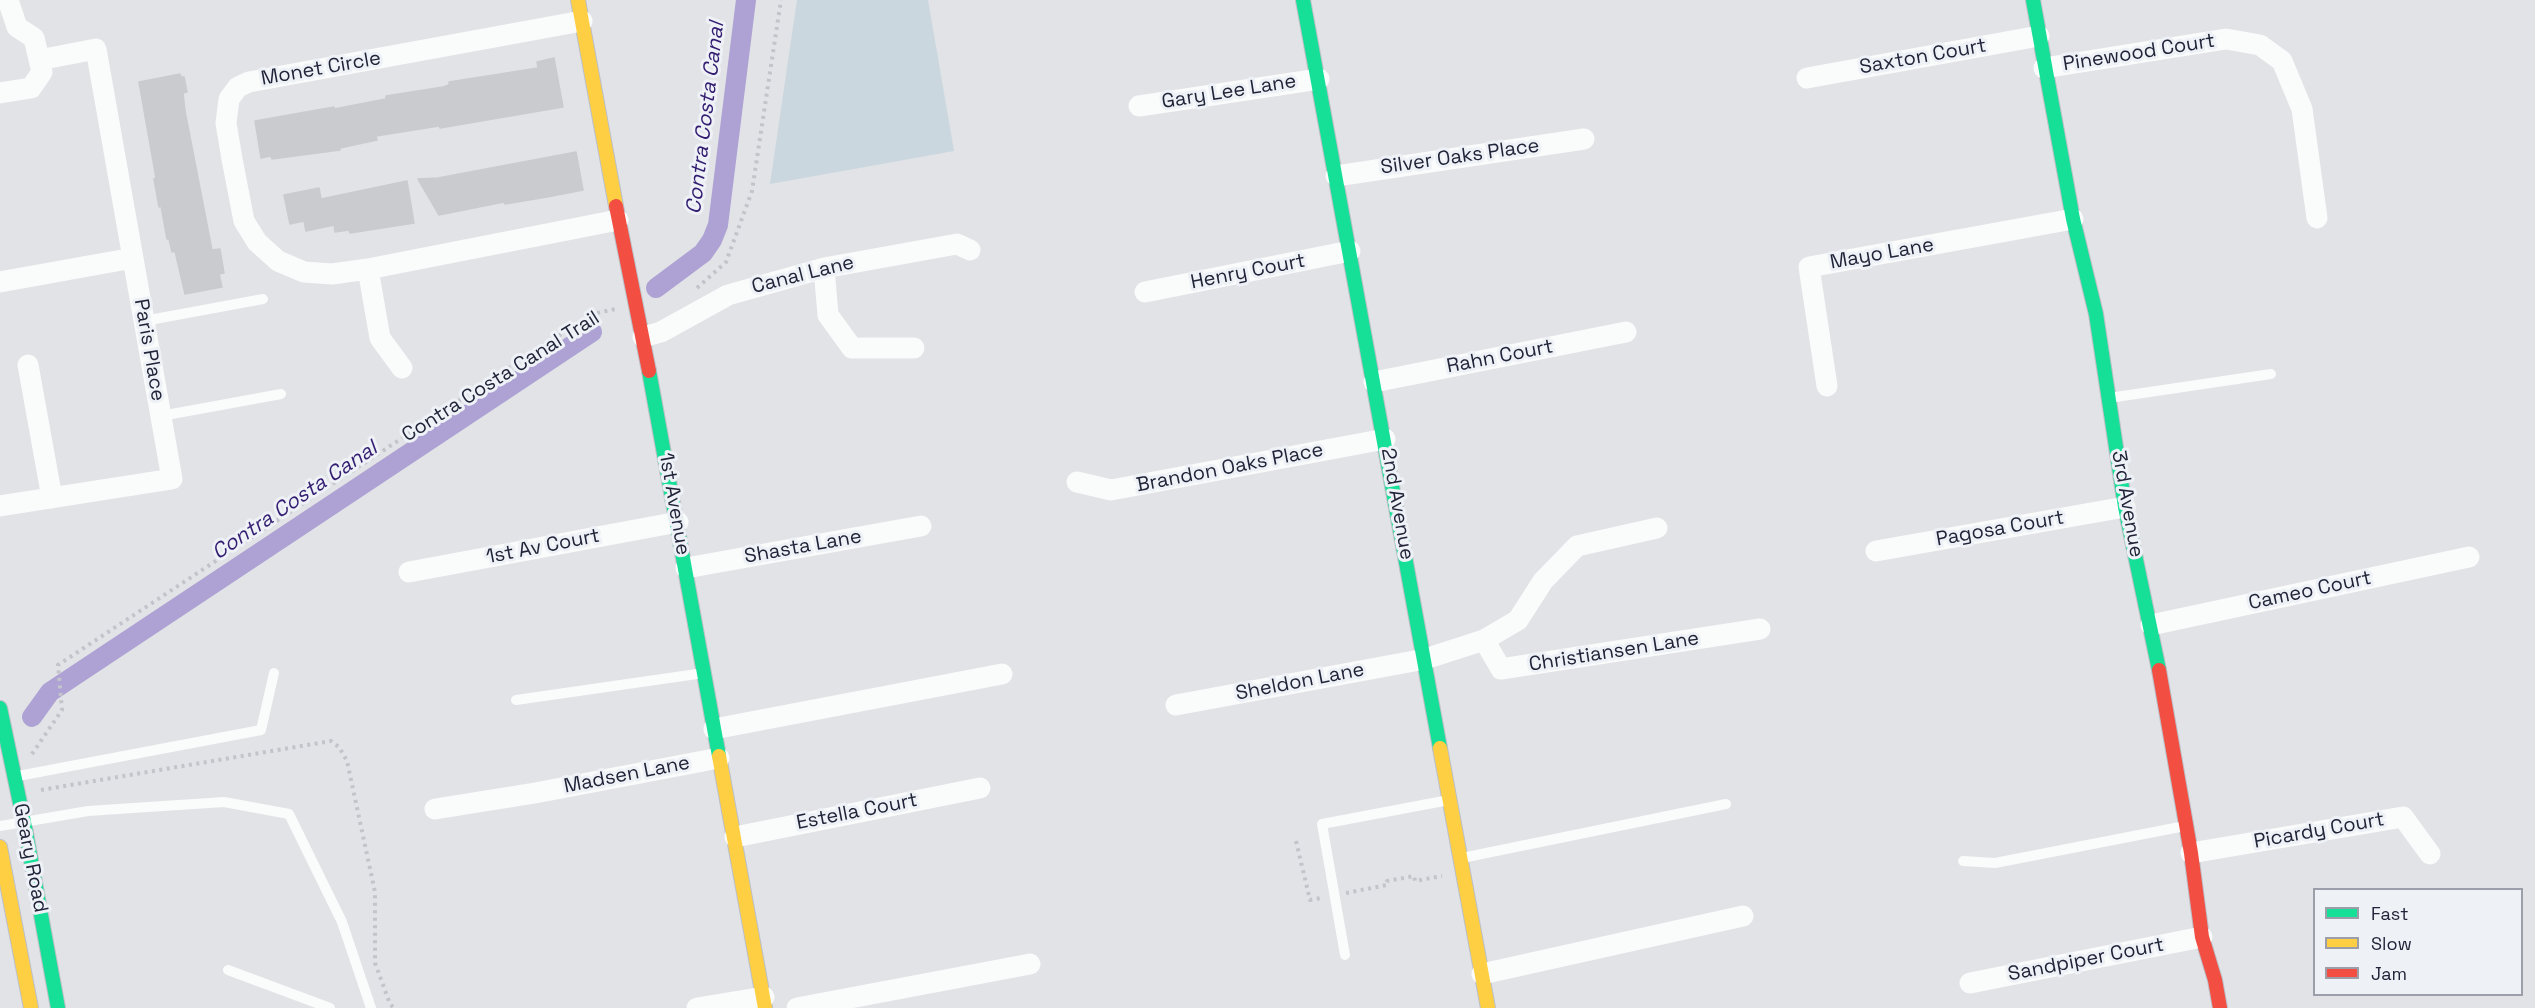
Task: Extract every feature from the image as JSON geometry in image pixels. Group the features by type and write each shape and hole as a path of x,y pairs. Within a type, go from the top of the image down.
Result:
{"street":[{"path":"0,93 31,88 42,72 34,38 17,27 9,0"},
{"name":"1st Avenue","path":"578,0 618,220 644,337 765,1003"},
{"name":"2nd Avenue","path":"1303,0 1488,1008"},
{"name":"3rd Avenue","path":"2033,0 2073,219 2096,314 2125,507 2151,625 2191,853 2202,937 2216,980 2220,1008"},
{"name":"Monet Circle","path":"582,21 249,82 238,87 229,99 226,123 244,221 257,242 278,261 304,272 332,274 368,269 618,220"},
{"name":"Saxton Court","path":"1807,78 2039,36"},
{"name":"Pinewood Court","path":"2044,68 2226,39 2260,45 2282,61 2302,110 2317,219"},
{"name":"Paris Place","path":"0,506 172,479 96,49 39,60"},
{"name":"Gary Lee Lane","path":"1139,106 1318,79"},
{"name":"Silver Oaks Place","path":"1336,176 1584,139"},
{"name":"Mayo Lane","path":"1827,386 1809,267 2073,219"},
{"name":"Canal Lane","path":"644,337 661,332 728,294 824,267 957,244 970,250"},
{"name":"Henry Court","path":"1145,292 1350,251"},
{"path":"0,282 133,258"},
{"path":"824,267 828,315 852,348 914,348"},
{"path":"368,269 380,338 402,368"},
{"name":"Rahn Court","path":"1374,382 1626,332"},
{"path":"28,365 52,498"},
{"name":"Brandon Oaks Place","path":"1077,482 1111,490 1384,439"},
{"name":"Pagosa Court","path":"1876,551 2125,507"},
{"name":"1st Av Court","path":"409,572 678,522"},
{"name":"Shasta Lane","path":"686,568 921,526"},
{"name":"Sheldon Lane","path":"1176,705 1425,659 1484,640 1518,620 1543,581 1576,546 1657,528"},
{"name":"Cameo Court","path":"2151,625 2469,557"},
{"name":"Christiansen Lane","path":"1484,640 1501,669 1760,629"},
{"path":"714,729 1002,674"},
{"name":"Geary Road","path":"0,708 24,822 58,1008"},
{"name":"Madsen Lane","path":"435,809 535,793 719,758"},
{"name":"Estella Court","path":"735,837 980,788"},
{"name":"Picardy Court","path":"2191,853 2403,817 2430,854"},
{"name":"Geary Road","path":"0,848 31,1008"},
{"path":"1482,974 1743,916"},
{"name":"Sandpiper Court","path":"1970,984 2202,937"},
{"path":"797,1008 1030,964"},
{"path":"697,1008 765,1003"}],"lane":[{"path":"144,321 263,299"},
{"path":"2109,399 2271,374"},
{"path":"161,416 281,394"},
{"path":"15,777 261,730 274,673"},
{"path":"516,700 704,673"},
{"path":"1345,955 1322,824 1450,800"},
{"path":"0,826 88,811 224,802 289,814 342,922 371,1008"},
{"path":"1459,858 1726,804"},
{"path":"1963,861 1995,862 2186,826"},
{"path":"228,970 330,1008"}],"path":[{"path":"692,292 726,262 752,191 781,0"},
{"name":"Contra Costa Canal Trail","path":"29,757 62,710 58,664 593,314 613,309 637,310"},
{"path":"1296,841 1310,900 1386,885 1387,880 1414,876 1415,881 1445,876"}],"shaded area":[{"path":"797,0 928,0 954,151 770,184"}],"building":[{"path":"554,58 563,107 440,128 439,126 376,136 377,140 340,148 340,150 272,159 271,156 261,158 255,121 334,107 334,109 386,99 386,96 443,87 449,85 449,82 538,68 537,62"},
{"path":"180,74 184,77 187,92 183,93 185,111 212,250 220,249 224,273 219,274 222,287 185,294 175,251 172,252 169,239 167,239 161,206 159,207 139,82"},
{"path":"576,152 583,190 547,197 505,204 504,202 439,215 418,179 438,178"},
{"path":"407,181 414,223 350,233 349,230 335,232 334,225 306,231 304,221 290,224 284,195 319,188 321,199"}],"waterway":[{"name":"Contra Costa Canal","path":"656,288 703,253 718,225 746,0"},
{"name":"Contra Costa Canal","path":"32,717 50,692 592,332"}],"traffic: fast":[{"path":"1303,0 1440,748"},
{"path":"2033,0 2073,219 2096,314 2125,507 2159,670"},
{"path":"649,371 719,756"},
{"path":"0,708 24,822 58,1008"}],"traffic: slow":[{"path":"578,0 616,206"},
{"path":"1440,748 1488,1008"},
{"path":"719,756 765,1008"},
{"path":"0,847 31,1008"}],"traffic: jam":[{"path":"616,206 649,371"},
{"path":"2159,670 2191,853 2202,937 2215,980 2220,1008"}]}
